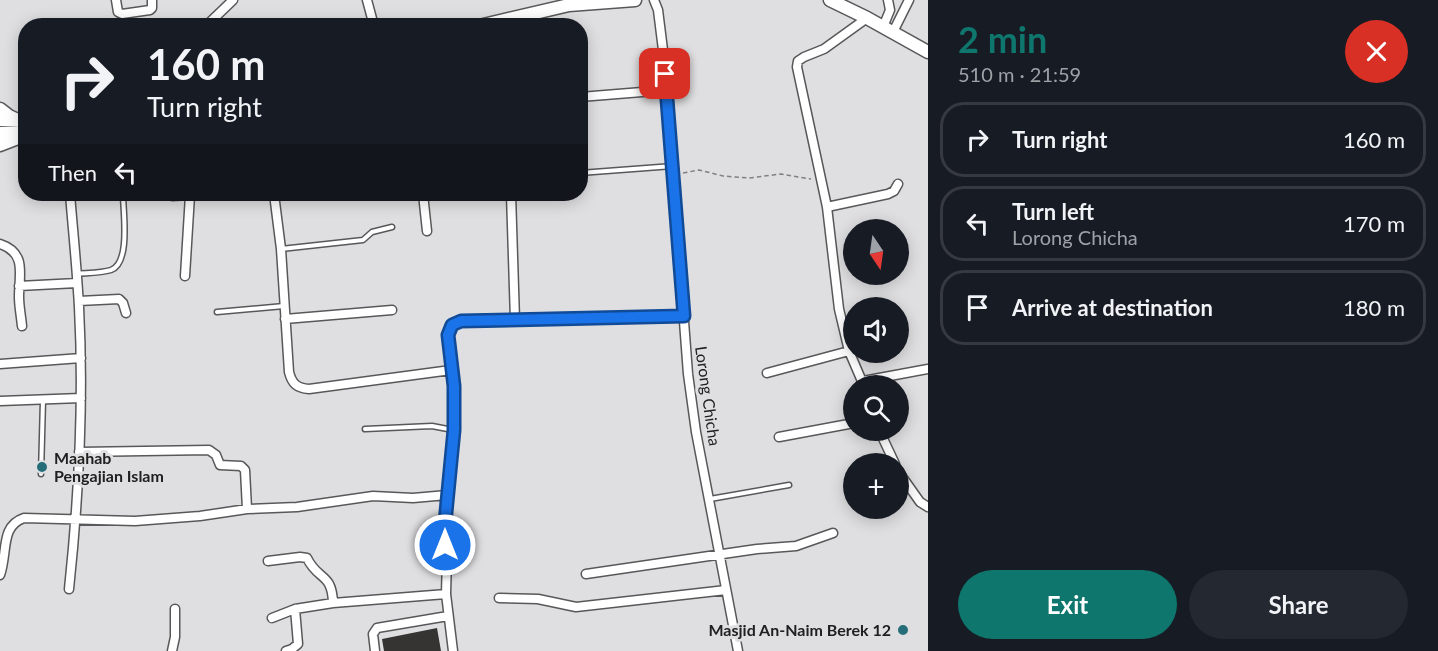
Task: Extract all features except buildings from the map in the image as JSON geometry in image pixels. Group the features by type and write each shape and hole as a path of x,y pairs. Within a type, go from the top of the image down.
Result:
{"main road":[{"path":"512,18 585,0"},
{"path":"569,5 635,0"},
{"path":"830,0 928,52"},
{"path":"0,109 18,119"},
{"path":"0,120 18,121"},
{"path":"0,133 18,134"},
{"path":"0,145 18,137"}],"street":[{"path":"116,0 118,12 122,14 147,12 152,8 152,0"},
{"path":"214,18 233,0"},
{"path":"367,0 372,18"},
{"name":"Lorong Chicha","path":"654,0 659,20 667,90 688,374 696,432 738,651"},
{"path":"888,0 890,10 888,29"},
{"path":"888,29 909,0"},
{"path":"843,326 822,178 796,67 798,61 824,49 867,18"},
{"path":"588,96 667,90"},
{"path":"827,207 888,194 894,191 898,184"},
{"path":"69,589 77,518 81,398 79,301 71,201"},
{"path":"185,276 190,201"},
{"path":"275,201 291,380 295,386 309,389 451,370"},
{"path":"424,201 427,231"},
{"path":"511,201 515,321"},
{"path":"0,244 16,253 21,272 19,286 22,326"},
{"path":"19,286 77,278"},
{"path":"79,301 119,300 123,303 126,313"},
{"path":"285,319 392,310"},
{"path":"453,651 446,594 447,557 444,533 454,430 454,386 448,335 452,325 461,321 684,316"},
{"path":"767,373 843,353"},
{"path":"0,364 81,358"},
{"path":"900,375 928,369"},
{"path":"0,401 81,398"},
{"path":"780,437 843,425"},
{"path":"79,452 209,450 216,455 220,465 241,466 245,470 247,509"},
{"path":"909,488 920,502 928,507"},
{"path":"0,575 3,567 6,533 14,521 24,518 135,521 200,516 247,509 297,507 373,496 395,498 447,495"},
{"path":"586,574 796,546 833,533"},
{"path":"267,561 307,558 315,571 328,580 333,589 333,603"},
{"path":"499,598 538,599 576,607 726,590"},
{"path":"272,618 295,609 333,603 446,594"},
{"path":"172,651 175,638 175,609"},
{"path":"286,651 298,644 295,609"},
{"path":"375,651 373,634 377,628 448,616"}],"lane":[{"path":"588,173 673,171"},
{"path":"77,278 118,266 123,255 123,201"},
{"path":"281,249 363,240 372,232 392,227"},
{"path":"217,312 284,306"},
{"path":"41,474 44,399"},
{"path":"365,429 432,426 454,430"},
{"path":"709,499 789,484"}],"path":[{"path":"673,171 699,170 723,176 749,178 781,174 807,179 822,178"}],"place":[{"name":"Maahab Pengajian Islam","path":"42,467"},
{"name":"Masjid An-Naim Berek 12","path":"903,630"}],"route":[{"path":"445,545 444,533 454,430 454,386 448,335 452,325 461,321 684,316 665,74"}]}
